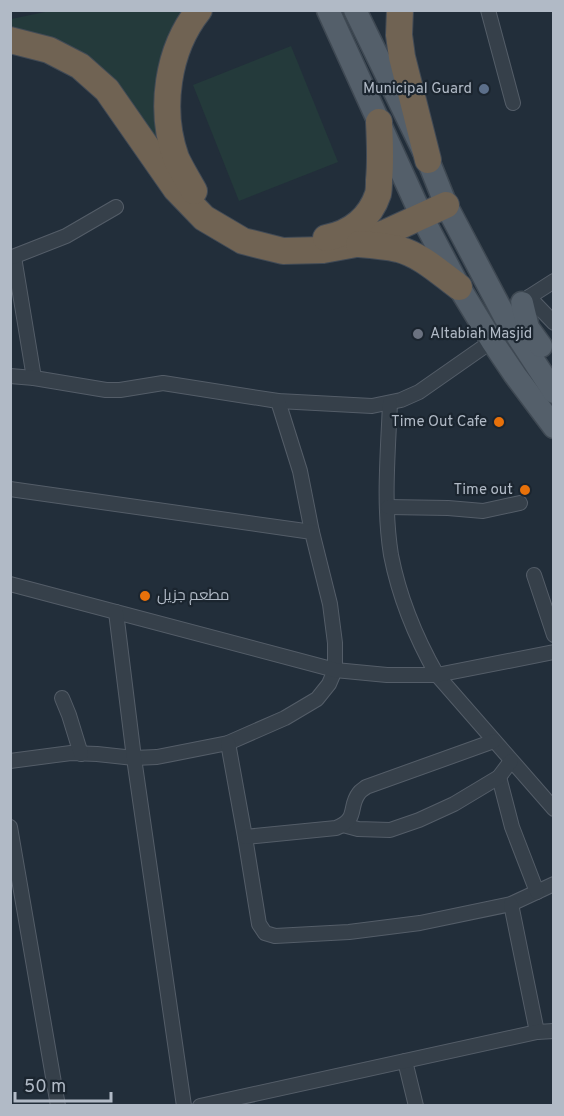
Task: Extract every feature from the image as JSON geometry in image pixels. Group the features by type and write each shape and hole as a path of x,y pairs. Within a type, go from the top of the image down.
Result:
{"highway":[{"path":"198,10 179,44 170,74 167,104 170,135 177,159 195,192 221,216 250,233 284,240 313,240 336,236 352,229 367,214 378,193 379,122"},
{"path":"400,10 399,35 402,57 428,160"},
{"path":"10,40 49,50 80,66 107,90 176,189 204,218 243,241 283,251 323,250 356,244 446,206"},
{"path":"356,244 398,249 411,254 429,264 459,287"}],"main road":[{"path":"328,10 422,217 459,287 514,375 554,428"},
{"path":"356,10 428,160 446,206 519,306 528,328 554,364"},
{"path":"519,306 554,392"}],"street":[{"path":"488,10 513,104"},
{"path":"34,378 12,257 66,236 116,207"},
{"path":"554,281 519,306 554,322"},
{"path":"10,376 106,390 163,383 278,401 363,407 390,403 419,392 492,341"},
{"path":"10,760 57,754 157,758 228,742 285,718 317,699 329,684 334,670 335,643 330,604 300,471 278,401"},
{"path":"390,403 388,507 391,553 397,583 422,646 437,675 554,809"},
{"path":"10,489 312,532"},
{"path":"388,507 483,511 520,503"},
{"path":"534,575 554,635"},
{"path":"10,584 334,670 387,675 437,675 554,652"},
{"path":"116,612 134,758 184,1106"},
{"path":"62,698 81,754"},
{"path":"245,837 336,828 351,818 358,793 366,787 494,741"},
{"path":"228,742 259,924 265,933 275,936 349,932 420,923 511,904 554,884"},
{"path":"343,825 358,829 390,830 419,820 454,804 499,777 511,761"},
{"path":"499,777 512,827 537,892"},
{"path":"10,827 58,1106"},
{"path":"511,904 537,1032"},
{"path":"200,1106 554,1030"},
{"path":"405,1061 416,1106"}],"green space":[{"path":"50,11 199,11 168,108 203,208 107,90 11,40 11,19"},
{"path":"291,46 338,162 239,201 193,85"}],"place":[{"name":"Municipal Guard","path":"484,89"},
{"name":"Altabiah Masjid","path":"418,334"},
{"name":"Time Out Cafe","path":"499,422"},
{"name":"Time out","path":"525,490"},
{"name":"مطعم جزيل","path":"145,596"}]}
